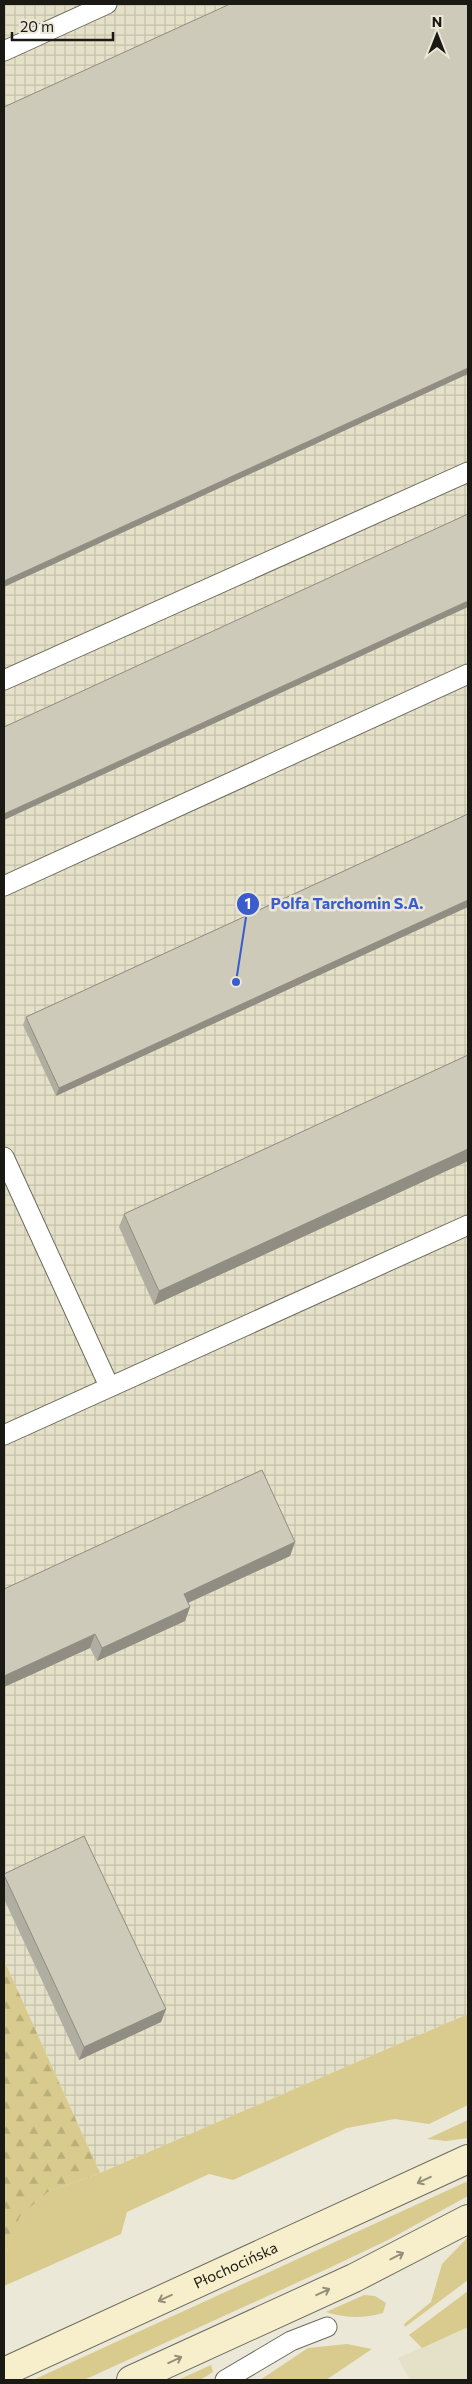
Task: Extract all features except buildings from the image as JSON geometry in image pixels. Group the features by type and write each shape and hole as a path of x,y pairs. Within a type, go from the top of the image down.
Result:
{"main road":[{"name":"Płochocińska","path":"4,2372 468,2159"},
{"path":"131,2380 354,2278 468,2219"}],"lane":[{"path":"4,51 107,4"},
{"path":"4,680 468,472"},
{"path":"4,886 468,674"},
{"path":"4,1157 109,1386"},
{"path":"4,1436 109,1386 468,1225"},
{"path":"225,2380 291,2341 327,2327"}],"shaded area":[{"path":"4,4 468,4 468,2014 100,2173 4,1960"},
{"path":"468,2327 468,2380 410,2380 398,2358"}],"green space":[{"path":"4,1960 100,2173 48,2192 20,2216 7,2250 4,2251"},
{"path":"468,2014 468,2105 429,2124 395,2119 347,2128 233,2180 209,2174 127,2212 121,2234 4,2286 4,2251 7,2250 19,2216 48,2192 100,2173"},
{"path":"468,2120 468,2138 446,2141 427,2139"},
{"path":"468,2181 468,2196 388,2240 329,2268 84,2380 33,2380"},
{"path":"468,2237 468,2280 405,2327 404,2324 431,2302 442,2264"},
{"path":"468,2291 468,2327 422,2348 409,2335"},
{"path":"364,2295 375,2296 386,2303 383,2313 354,2317 326,2312"},
{"path":"347,2344 372,2349 326,2380 260,2380 308,2348"},
{"path":"211,2365 213,2372 200,2380 178,2380"}],"place":[{"name":"Polfa Tarchomin S.A.","path":"236,982"}]}
